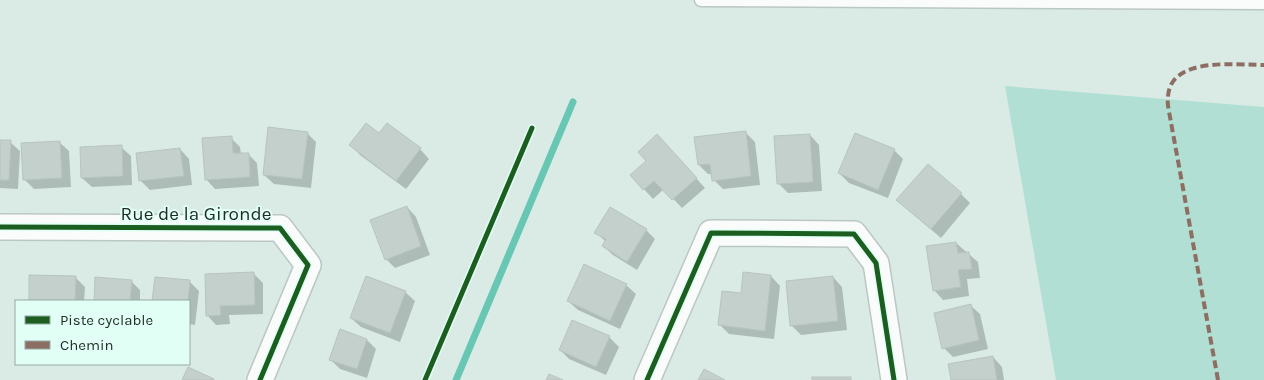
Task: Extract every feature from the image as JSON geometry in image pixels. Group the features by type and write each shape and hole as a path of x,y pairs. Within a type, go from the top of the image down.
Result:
{"street":[{"name":"Rue de la Gironde","path":"0,227 280,228 308,265 260,380"},
{"path":"647,380 710,233 854,234 876,262 894,380"}],"lane":[{"path":"702,0 1264,3"}],"green space":[{"path":"1005,86 1264,107 1264,380 1056,380"}],"building":[{"path":"366,123 379,133 387,123 421,148 396,181 349,145"},
{"path":"268,127 308,132 302,179 263,175"},
{"path":"746,131 751,176 712,181 710,164 698,165 694,137"},
{"path":"855,133 895,149 878,190 838,173"},
{"path":"657,134 697,178 672,200 654,181 643,190 630,175 646,161 638,152"},
{"path":"810,134 813,182 777,184 774,136"},
{"path":"232,136 233,153 249,153 250,177 205,180 202,138"},
{"path":"0,140 11,140 9,180 0,180"},
{"path":"60,141 62,178 23,180 21,143"},
{"path":"122,145 123,176 81,178 80,147"},
{"path":"180,148 184,176 139,181 136,153"},
{"path":"928,164 962,193 931,229 896,200"},
{"path":"407,206 421,246 385,260 370,220"},
{"path":"610,207 647,229 627,262 602,246 606,239 594,233"},
{"path":"956,242 958,253 969,252 972,269 958,270 961,287 933,291 926,246"},
{"path":"584,264 627,284 610,321 567,301"},
{"path":"254,272 255,305 220,306 221,315 206,316 205,274"},
{"path":"743,272 771,275 765,331 718,325 722,291 741,293"},
{"path":"29,275 76,276 75,300 29,300"},
{"path":"366,276 406,291 390,333 350,318"},
{"path":"833,276 838,321 790,326 786,281"},
{"path":"95,277 132,280 130,300 94,300"},
{"path":"155,277 190,280 188,300 152,300"},
{"path":"971,304 979,340 942,349 934,313"},
{"path":"572,320 610,336 596,367 559,350"},
{"path":"340,329 367,339 357,369 329,360"},
{"path":"993,356 997,380 951,380 948,364"},
{"path":"188,367 214,379 214,380 182,380"},
{"path":"704,369 725,380 698,380"},
{"path":"549,374 563,380 546,380"},
{"path":"812,377 851,377 851,380 812,380"}],"waterway":[{"path":"456,380 573,102"}],"marked path":[{"path":"1218,380 1168,97 1172,84 1180,75 1192,69 1222,64 1264,65"}],"cycle path":[{"path":"425,380 532,128"},
{"path":"0,227 280,228 308,265 260,380"},
{"path":"647,380 711,233 854,234 876,263 894,380"}]}
